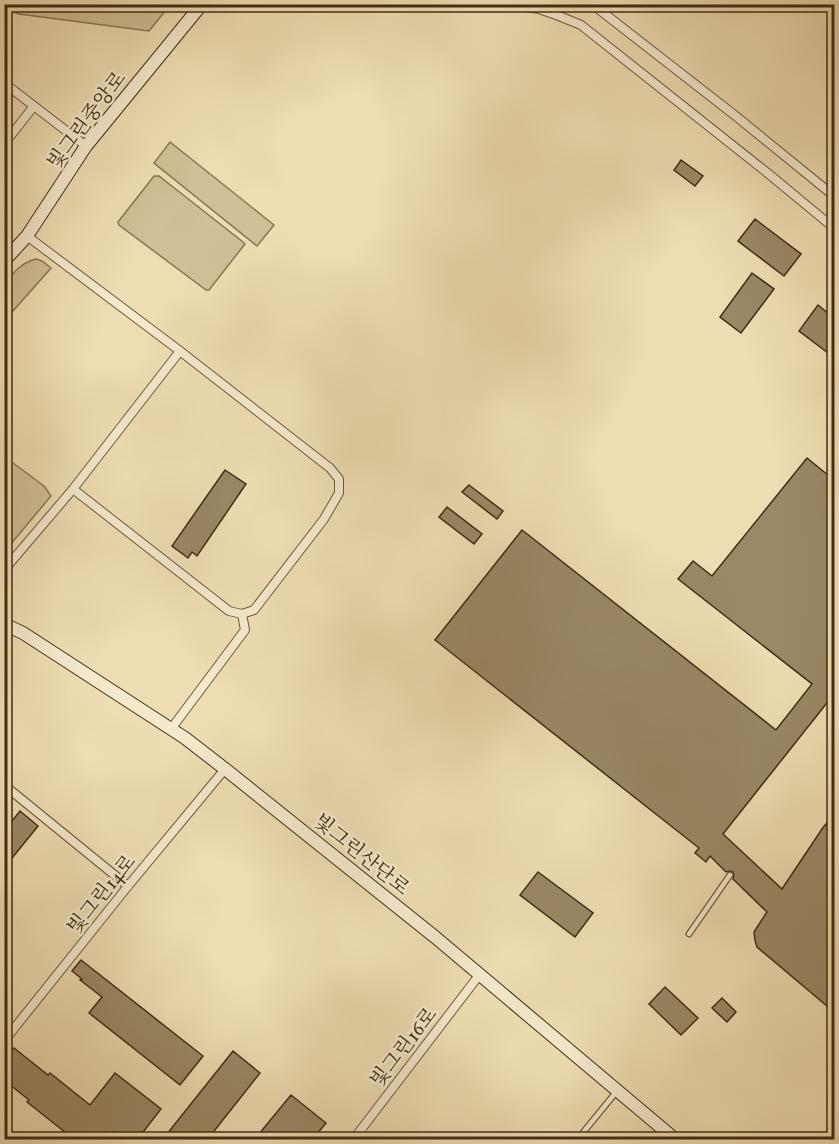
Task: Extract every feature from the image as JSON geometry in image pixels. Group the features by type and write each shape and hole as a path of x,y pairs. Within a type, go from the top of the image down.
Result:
{"street":[{"name":"빛그린중앙로","path":"4,261 27,236 86,146 202,4"},
{"path":"506,4 539,9 580,26 834,228"},
{"path":"592,4 834,196"},
{"path":"4,83 86,146"},
{"path":"4,144 34,106"},
{"path":"27,236 180,351 330,468 339,479 339,493 324,519 254,610 242,614 229,611 73,489"},
{"path":"4,570 73,489 180,351"},
{"path":"171,729 244,630 242,614"},
{"name":"빛그린산단로","path":"4,624 23,633 185,738 480,975 676,1140"},
{"name":"빛그린14로","path":"4,1041 128,885 225,769"},
{"path":"4,785 128,885"},
{"name":"빛그린16로","path":"353,1140 480,975"}],"lane":[{"path":"689,934 730,875"},
{"path":"577,1140 617,1090"}],"shaded area":[{"path":"4,5 170,5 149,31 19,14 5,10"},
{"path":"170,142 274,225 257,246 154,163"},
{"path":"154,176 159,176 245,244 209,290 119,225 118,222"},
{"path":"36,259 51,268 5,320 5,283 22,265"},
{"path":"5,457 44,486 51,496 5,551"}],"building":[{"path":"681,160 703,176 695,186 674,170"},
{"path":"755,219 801,254 784,276 738,241"},
{"path":"752,273 774,289 741,333 720,317"},
{"path":"818,305 834,318 834,344 828,353 799,331"},
{"path":"807,458 834,480 834,694 723,834 782,889 834,814 834,1012 757,947 754,932 767,912 733,879 733,872 726,872 710,856 706,862 695,853 699,848 435,640 522,530 776,730 812,684 678,579 693,561 712,576"},
{"path":"225,470 246,484 197,556 192,552 188,558 172,546"},
{"path":"469,485 503,511 497,519 462,492"},
{"path":"447,507 482,534 474,544 439,517"},
{"path":"20,811 38,826 4,868 4,831"},
{"path":"538,872 593,913 575,937 520,895"},
{"path":"81,960 203,1056 180,1085 89,1013 102,997 72,971"},
{"path":"665,987 698,1018 681,1035 649,1004"},
{"path":"722,998 736,1012 727,1022 712,1008"},
{"path":"14,1048 90,1105 115,1073 161,1109 137,1140 75,1140 27,1102 29,1100 4,1080 4,1059"},
{"path":"233,1051 260,1073 207,1140 173,1140 167,1134"},
{"path":"291,1095 326,1123 312,1140 254,1140"}]}
